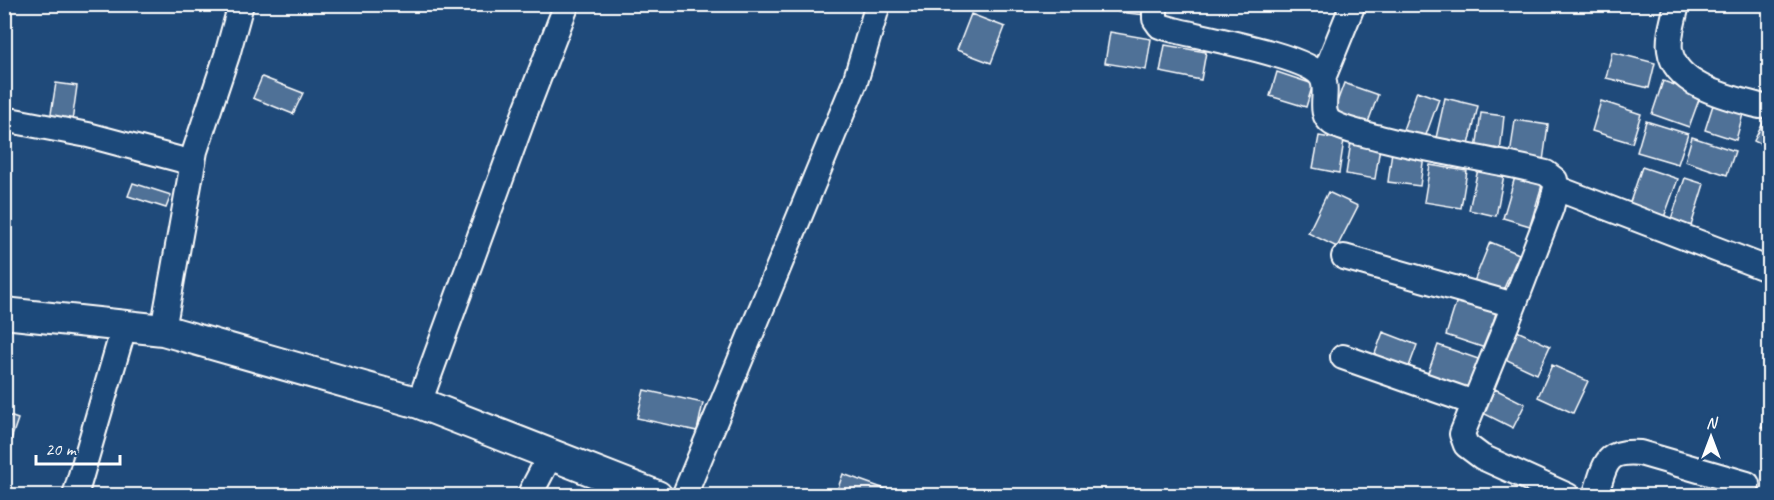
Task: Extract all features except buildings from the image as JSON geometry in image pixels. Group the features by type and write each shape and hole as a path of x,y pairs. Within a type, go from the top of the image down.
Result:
{"street":[{"path":"163,330 195,151 241,4"},
{"path":"419,404 567,4"},
{"path":"684,495 855,82 878,4"},
{"path":"1155,4 1155,19 1160,26 1276,54 1318,72 1323,78 1325,89 1326,117 1331,122 1348,129 1409,145 1546,173 1555,180 1556,188 1551,208 1462,434 1466,445 1482,457 1568,495"},
{"path":"1323,78 1353,4"},
{"path":"1677,4 1669,49 1672,59 1682,74 1696,84 1724,97 1760,106"},
{"path":"4,118 88,135 193,163"},
{"path":"1556,188 1770,270"},
{"path":"1344,257 1514,305"},
{"path":"4,312 163,330 419,404 657,495"},
{"path":"75,495 124,327"},
{"path":"1343,357 1474,402"},
{"path":"1595,495 1608,461 1616,454 1624,452 1640,453 1747,484"},
{"path":"529,495 551,454"}]}
